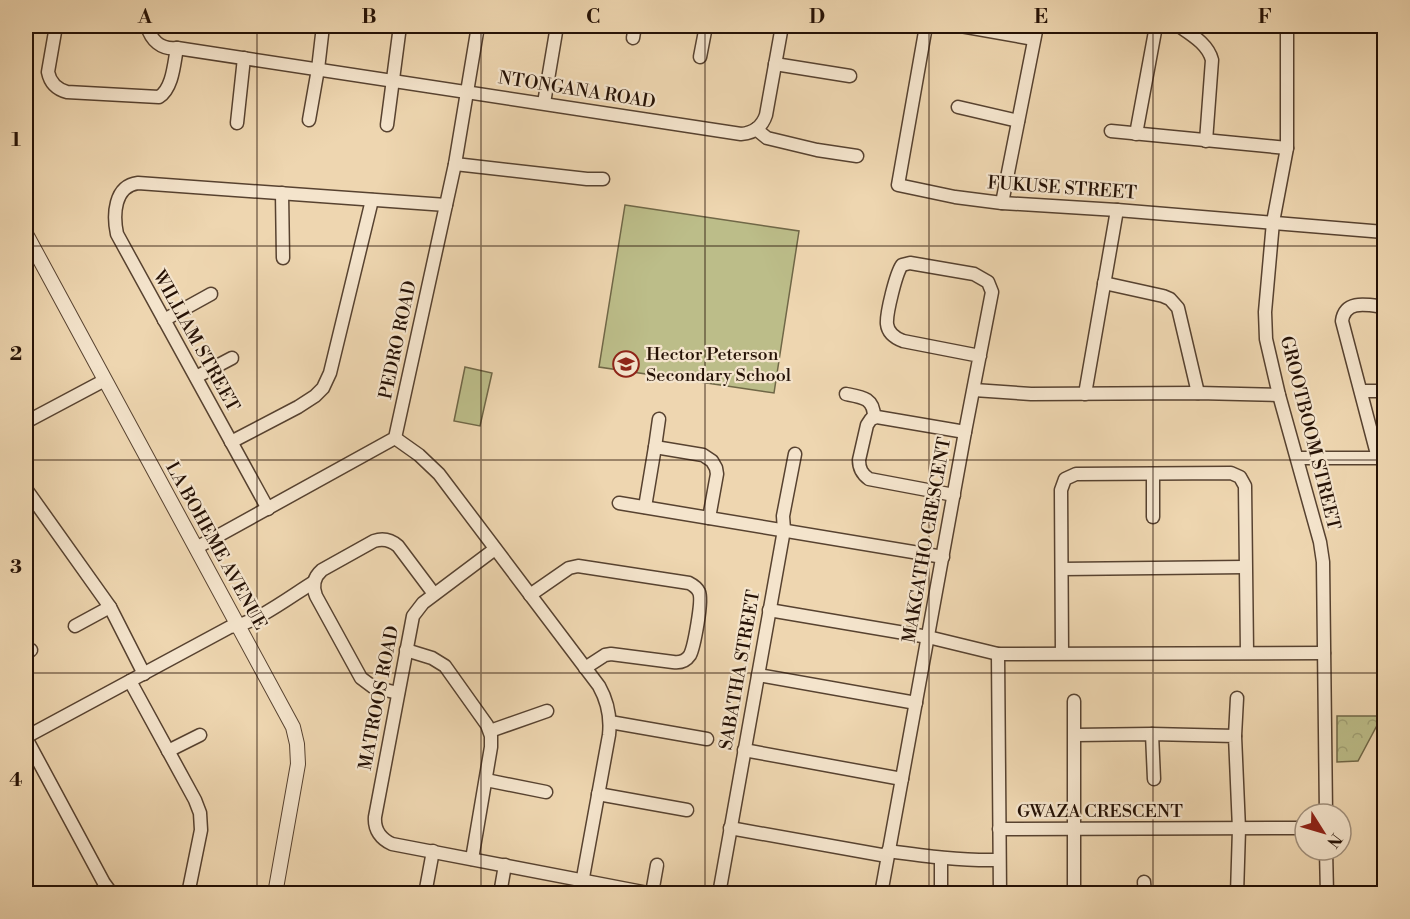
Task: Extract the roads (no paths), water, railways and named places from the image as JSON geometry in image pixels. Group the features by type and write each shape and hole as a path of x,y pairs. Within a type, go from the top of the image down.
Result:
{"street":[{"path":"56,26 48,72 55,85 67,92 159,97 166,92 169,85 177,48"},
{"name":"NTONGANA ROAD","path":"147,26 150,35 158,44 171,49 318,69 741,134 756,129"},
{"path":"309,120 323,26"},
{"path":"387,125 400,26"},
{"name":"PEDRO ROAD","path":"395,438 455,164 478,26"},
{"path":"544,103 557,26"},
{"path":"700,57 706,26"},
{"path":"780,26 766,115 756,129 767,138 817,150 857,156"},
{"name":"FUKUSE STREET","path":"926,26 898,184 955,197 1002,203 1384,232"},
{"path":"961,26 1034,39"},
{"path":"1002,203 1037,26"},
{"path":"1136,134 1156,26"},
{"path":"1179,26 1205,45 1211,54 1206,141"},
{"name":"GROOTBOOM STREET","path":"1287,26 1287,148 1273,222 1265,312 1266,339 1279,395 1320,542 1323,562 1326,802"},
{"path":"237,123 244,58"},
{"path":"775,64 850,76"},
{"path":"958,107 1018,121"},
{"path":"1111,131 1287,148"},
{"path":"455,164 603,179"},
{"name":"WILLIAM STREET","path":"268,509 117,234 115,217 116,203 122,192 131,184 282,193"},
{"path":"283,258 282,193 446,205"},
{"path":"231,442 298,407 315,396 327,381 372,200"},
{"path":"1085,394 1117,210"},
{"name":"LA BOHEME AVENUE","path":"26,234 289,719 297,744 297,774 275,894"},
{"name":"MAKGATHO CRESCENT","path":"881,894 992,292 988,282 974,274 910,263 902,265 896,277 887,324 892,335 903,341 980,356"},
{"path":"1104,283 1163,296 1174,303 1178,308 1198,393"},
{"path":"164,320 211,294"},
{"path":"1297,458 1381,458 1342,321 1347,309 1355,305 1384,307"},
{"path":"196,377 232,358"},
{"path":"26,422 105,380"},
{"path":"974,390 1030,394 1279,395"},
{"path":"1361,391 1384,391"},
{"path":"846,394 866,399 873,409 874,417"},
{"path":"954,495 874,480 860,469 860,460 866,428 868,422 874,417 965,432"},
{"path":"645,507 659,419"},
{"path":"196,548 395,438 418,454 439,474 585,668 607,703 610,722 609,735 580,894"},
{"path":"655,447 703,455 712,461 717,474 709,518"},
{"name":"SABATHA STREET","path":"718,894 784,530 783,516 795,454"},
{"path":"1062,653 1061,490 1065,479 1076,474 1231,473 1240,477 1245,486 1247,652"},
{"path":"1153,474 1153,517"},
{"path":"26,489 110,607 144,674"},
{"path":"618,503 943,557"},
{"path":"398,693 373,687 361,678 316,596 314,582 322,570 374,541 383,539 398,546 434,594"},
{"name":"MATROOS ROAD","path":"495,549 415,611 411,621 375,823 379,834 387,842 583,879"},
{"path":"530,595 569,568 578,566 689,583 699,591 701,602 692,648 685,660 677,663 611,654 604,655 585,668"},
{"path":"1062,569 1245,567"},
{"path":"112,894 26,738 230,627 250,621 314,582"},
{"path":"75,626 110,607"},
{"path":"769,610 928,637 998,654 1324,653"},
{"path":"406,650 432,658 445,666 490,731 492,742 472,859"},
{"name":"GWAZA CRESCENT","path":"998,654 999,830 1293,828"},
{"path":"758,675 916,703"},
{"path":"130,681 200,813 201,830 188,894"},
{"path":"1237,698 1235,736 1239,829 1237,894"},
{"path":"1074,701 1074,894"},
{"path":"490,731 547,711"},
{"path":"610,722 706,739"},
{"path":"1152,734 1154,779"},
{"path":"168,751 200,735"},
{"path":"1075,735 1235,736"},
{"path":"744,750 902,779"},
{"path":"486,780 546,792"},
{"path":"598,794 687,810"},
{"path":"730,828 888,854 999,860"},
{"path":"999,830 1000,894"},
{"path":"424,894 433,851"},
{"path":"941,858 941,894"},
{"path":"1326,862 1327,894"},
{"path":"500,894 505,865"},
{"path":"583,879 653,893 657,865"}],"place":[{"name":"Hector Peterson Secondary School","path":"626,364"}]}
